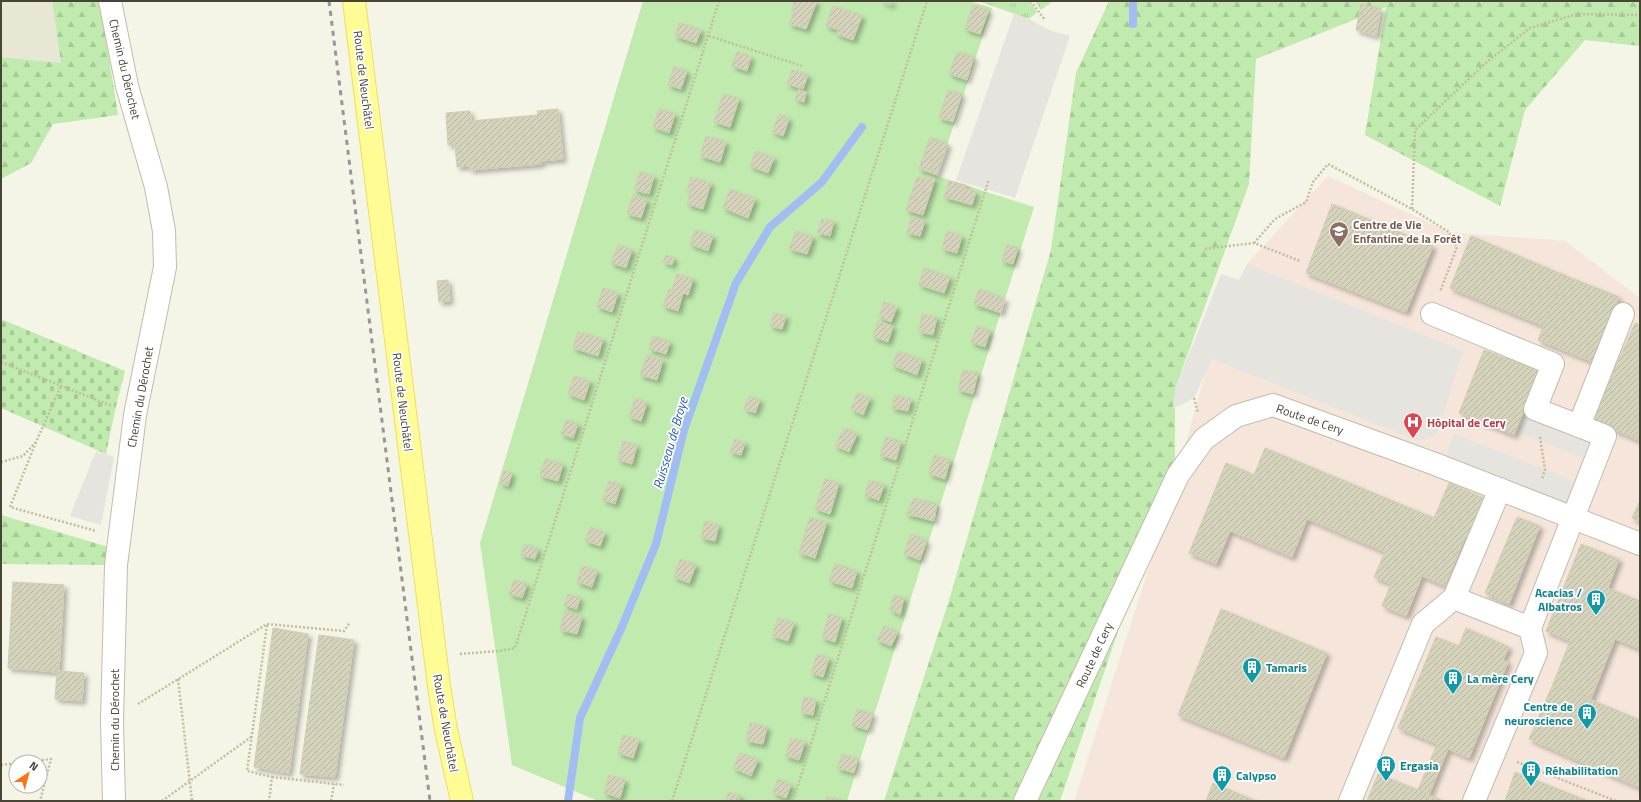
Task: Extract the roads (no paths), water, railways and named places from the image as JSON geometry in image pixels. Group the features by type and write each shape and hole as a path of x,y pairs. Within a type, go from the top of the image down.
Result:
{"main road":[{"name":"Route de Neuchâtel","path":"354,1 439,686 446,730 462,801"}],"street":[{"name":"Chemin du Dérochet","path":"110,1 127,86 156,187 164,231 165,267 135,415 116,565 112,721 114,801"},
{"path":"1432,314 1553,364 1535,409 1605,436 1530,628 1536,653 1474,801"},
{"path":"1579,426 1623,314"},
{"name":"Route de Cery","path":"1025,801 1178,475 1204,439 1236,416 1273,405 1500,489 1640,544"},
{"path":"1350,801 1423,624 1454,598 1500,489"},
{"path":"1454,598 1530,628"}],"waterway":[{"path":"1133,1 1133,24"},
{"name":"Ruisseau de Broye","path":"568,801 580,718 621,629 656,544 684,430 736,283 770,227 822,182 862,127"}],"railway":[{"path":"329,1 430,801"}],"place":[{"name":"Centre de Vie Enfantine de la Forêt","path":"1339,248"},
{"name":"Hôpital de Cery","path":"1413,439"},
{"name":"Acacias / Albatros","path":"1596,616"},
{"name":"Tamaris","path":"1252,684"},
{"name":"La mère Cery","path":"1453,695"},
{"name":"Centre de neuroscience","path":"1587,730"},
{"name":"Ergasia","path":"1386,782"},
{"name":"Réhabilitation","path":"1531,787"},
{"name":"Calypso","path":"1222,792"}]}
